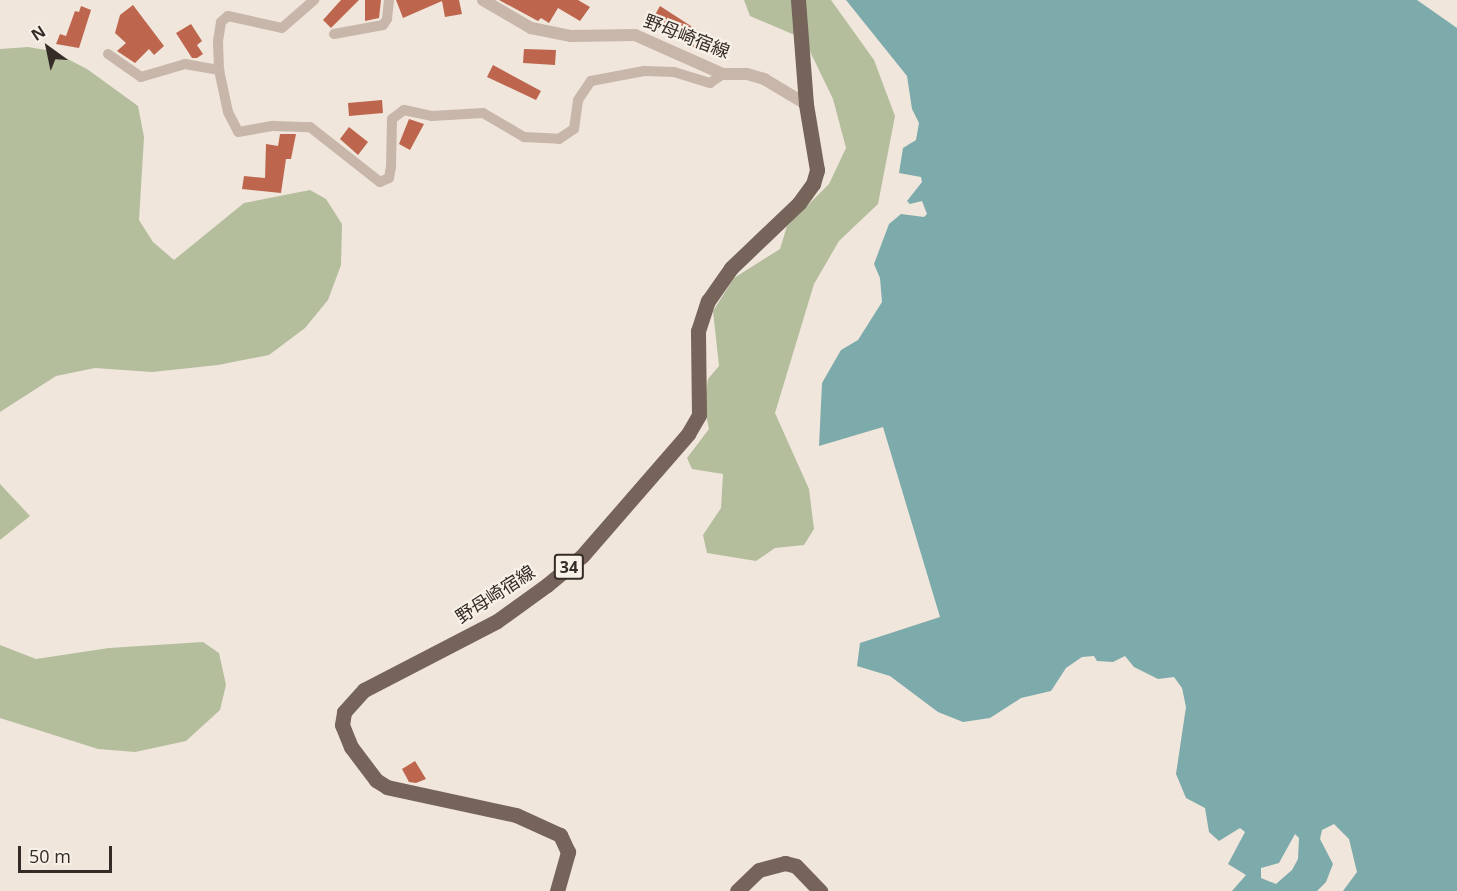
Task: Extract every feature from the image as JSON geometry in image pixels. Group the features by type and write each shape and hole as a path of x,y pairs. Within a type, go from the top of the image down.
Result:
{"main road":[{"name":"野母崎宿線","path":"557,891 568,852 560,835 516,815 387,787 376,780 351,747 342,725 344,712 364,690 497,621 547,585 582,556 688,434 699,415 698,331 708,301 722,278 813,184 816,157 806,104 798,0"},
{"path":"737,891 759,870 785,863 796,866 820,891"}],"street":[{"path":"314,0 282,28 228,16 221,22 218,41 219,70 228,112 238,132 273,126 310,127 380,182 389,178 392,119 404,110 432,116 483,113 524,137 559,139 574,129 578,100 591,81 644,71 674,72 710,82 723,74"},
{"path":"334,34 383,25 387,19 389,0"},
{"name":"野母崎宿線","path":"483,0 531,28 572,36 635,35 723,74 747,74 764,80 806,104"},
{"path":"108,54 141,77 185,64 219,70"}],"green space":[{"path":"744,0 831,0 874,60 895,116 878,204 839,241 814,284 775,413 809,489 814,529 804,545 775,548 756,561 707,553 703,535 721,508 723,474 692,469 687,458 709,429 704,405 708,379 719,366 713,311 734,278 780,249 787,226 829,184 846,148 833,99 804,39 750,16"},
{"path":"28,47 52,51 87,69 138,106 144,137 139,220 153,242 174,260 244,203 310,190 326,199 342,224 341,265 328,300 305,328 269,355 218,365 152,372 95,368 56,376 0,412 0,49"},
{"path":"0,484 30,516 0,540"},
{"path":"203,642 219,653 226,685 220,710 186,741 135,752 98,749 0,718 0,645 36,659 109,648"}],"water":[{"path":"846,0 1417,0 1457,28 1457,891 1343,891 1357,872 1349,839 1334,824 1322,830 1320,839 1333,864 1326,882 1317,891 1232,891 1246,875 1228,864 1245,832 1240,828 1219,841 1209,832 1205,808 1186,798 1176,774 1186,707 1182,688 1174,677 1158,679 1134,667 1125,656 1113,662 1097,661 1094,656 1082,657 1066,668 1051,691 1021,698 990,718 963,722 938,712 890,676 857,666 860,643 940,617 883,427 819,446 822,383 841,350 858,340 882,302 880,278 874,264 889,224 901,214 924,217 927,214 922,201 910,204 907,201 922,182 921,177 899,173 903,148 916,140 919,123 912,109 907,76","holes":["1295,834 1299,838 1298,859 1292,870 1276,884 1261,878 1261,868 1279,863"]}],"building":[{"path":"341,0 359,0 331,28 323,20"},
{"path":"365,0 381,0 379,18 365,21"},
{"path":"396,0 459,0 462,14 445,17 442,1 403,18"},
{"path":"499,0 578,0 590,7 580,21 558,8 549,23 541,18 538,21"},
{"path":"133,5 164,46 154,55 149,49 135,63 117,51 126,43 115,33 120,15"},
{"path":"81,6 91,10 79,48 56,44 60,34 66,36 75,11 79,12"},
{"path":"660,6 708,37 700,51 651,22"},
{"path":"191,24 202,41 197,45 203,54 197,58 192,58 176,33"},
{"path":"524,49 556,50 555,65 523,63"},
{"path":"493,65 541,91 536,100 487,77"},
{"path":"382,100 383,113 349,116 348,103"},
{"path":"409,119 424,124 410,150 399,144"},
{"path":"349,127 368,142 358,155 340,139"},
{"path":"280,134 296,134 291,159 286,159 281,193 242,189 244,176 265,178 266,144 278,146"},
{"path":"415,761 426,779 416,783 409,782 402,769"}]}
